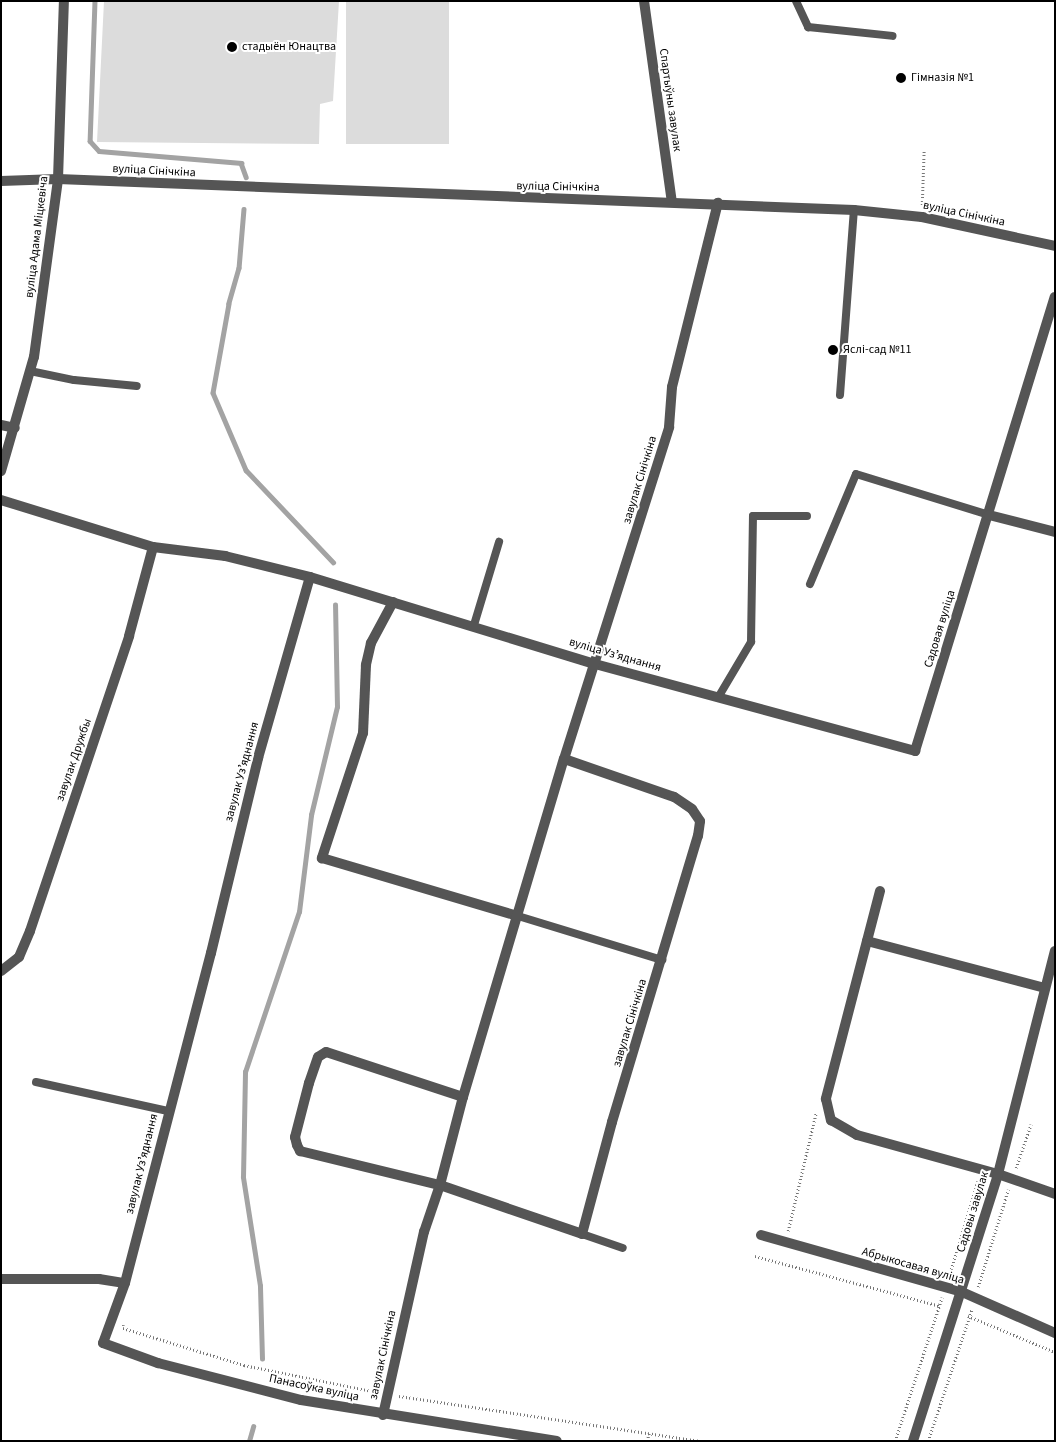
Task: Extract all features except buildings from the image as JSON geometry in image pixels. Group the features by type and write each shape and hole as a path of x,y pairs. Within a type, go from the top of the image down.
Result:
{"street":[{"name":"вуліца Адама Міцкевіча","path":"1,470 15,428 30,371 58,179 64,1"},
{"name":"Спартыўны завулак","path":"644,1 672,202"},
{"name":"вуліца Сінічкіна","path":"1,181 58,179 428,196 718,203 854,210 922,217 1055,246"},
{"name":"завулак Сінічкіна","path":"383,1415 386,1394 424,1232 440,1185 463,1098 564,759 596,664 669,427 672,387 718,203"},
{"name":"Садовая вуліца","path":"915,752 1055,297"},
{"path":"1,425 15,428"},
{"path":"1,500 153,547 225,556 310,577"},
{"path":"989,515 1055,532"},
{"name":"завулак Дружбы","path":"1,971 19,956 30,931 129,636 153,547"},
{"name":"вуліца Узʼяднання","path":"310,577 596,664 719,696 915,752"},
{"name":"завулак Узʼяднання","path":"114,1311 124,1283 211,953 260,749 310,577"},
{"path":"393,602 371,644 366,665 363,733 322,858 518,916"},
{"name":"завулак Сінічкіна","path":"564,759 674,797 692,809 700,820 698,836 612,1122 582,1234"},
{"path":"880,891 826,1099 831,1120 856,1135 1012,1178 1055,1194"},
{"path":"867,941 1044,988"},
{"name":"Садовы завулак","path":"913,1441 998,1174 1055,951"},
{"path":"463,1098 326,1052 318,1057 295,1137 300,1151 440,1185 582,1234"},
{"name":"Абрыкосавая вуліца","path":"761,1236 963,1288 1055,1333"},
{"path":"1,1279 99,1279 124,1283"},
{"name":"Панасоўка вуліца","path":"114,1311 103,1343 158,1363 301,1400 383,1415 557,1441"}],"lane":[{"path":"796,1 808,27 892,36"},
{"path":"840,394 854,210"},
{"path":"30,371 74,380 137,386"},
{"path":"810,584 856,474 989,515"},
{"path":"719,696 751,642 753,516 807,516"},
{"path":"474,626 499,542"},
{"path":"518,916 662,960"},
{"path":"36,1082 168,1112"},
{"path":"582,1234 623,1248"}],"path":[{"path":"922,217 924,149"},
{"path":"797,1234 788,1231 816,1112"},
{"path":"928,1441 1030,1124"},
{"path":"895,1441 940,1306 982,1170"},
{"path":"755,1256 940,1306 1055,1352"},
{"path":"939,1276 947,1283 976,1293 986,1292"},
{"path":"125,1318 123,1328 244,1364 386,1394 700,1441"},
{"path":"647,1441 649,1433"}],"shaded area":[{"name":"стадыён Юнацтва","path":"104,1 339,1 333,101 320,104 319,144 97,142"},
{"path":"346,1 449,1 449,144 346,144"}],"waterway":[{"path":"95,1 90,141 99,151 241,163 246,177"},
{"path":"244,209 239,268 229,304 213,393 246,470 333,562"},
{"path":"262,1359 260,1286 243,1177 245,1072 299,912 311,815 337,707 335,605"},
{"path":"249,1441 253,1427"}],"place":[{"name":"стадыён Юнацтва","path":"232,47"},
{"name":"Гімназія №1","path":"901,78"},
{"name":"Яслі-сад №11","path":"833,350"}]}
